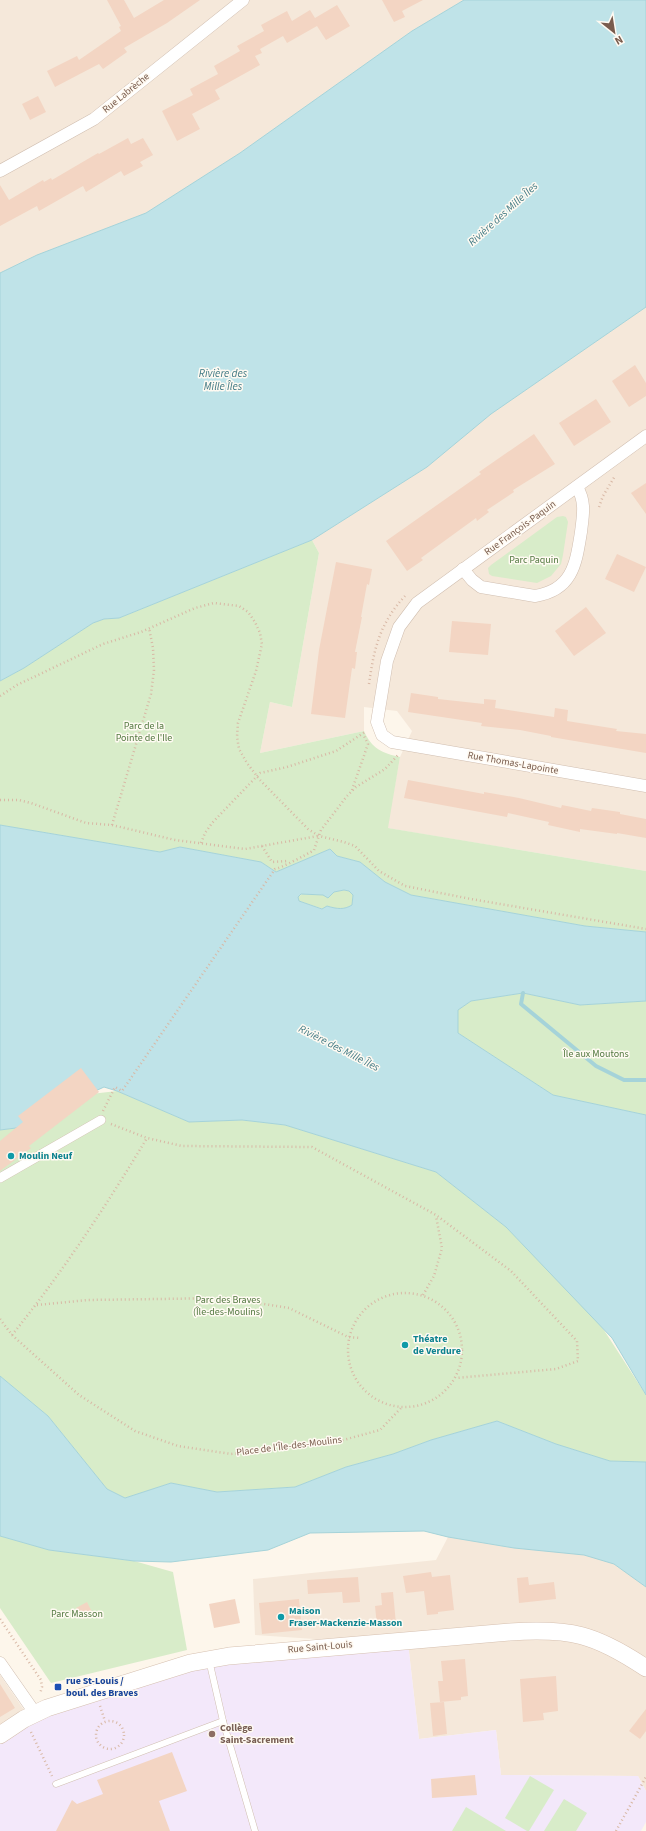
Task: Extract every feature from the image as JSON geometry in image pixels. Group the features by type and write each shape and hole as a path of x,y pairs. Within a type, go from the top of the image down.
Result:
{"main road":[{"name":"Rue Saint-Louis","path":"0,1735 35,1713 155,1674 208,1659 396,1641 518,1631 549,1631 566,1632 595,1639 618,1650 646,1668"}],"street":[{"name":"Rue Labrèche","path":"0,171 94,119 243,0"},
{"name":"Rue François-Paquin","path":"382,735 377,722 387,661 399,627 417,603 646,436"},
{"path":"463,568 476,584 488,589 535,596 542,595 556,588 572,572 577,555 584,506 577,487"},
{"name":"Rue Thomas-Lapointe","path":"382,735 392,742 646,786"},
{"path":"0,1178 101,1118"},
{"path":"0,1663 35,1713"}],"lane":[{"path":"208,1659 223,1721 255,1831"},
{"path":"56,1784 223,1721"}],"path":[{"path":"599,507 603,496 615,476"},
{"path":"0,696 17,686 103,644 149,628 195,608 214,603 239,606 248,612 255,622 260,632 262,644 260,656 238,723 237,737 242,754 257,777 308,829 319,836 355,846 379,871 405,886 471,900 646,929"},
{"path":"112,825 151,694 154,670 153,648 149,628"},
{"path":"201,843 205,833 212,823 263,772 287,767 336,751 364,733 368,744 351,792"},
{"path":"397,756 385,769 356,787 351,792 319,836 314,850 283,866 275,868 122,1091 115,1087 101,1118 147,1138 182,1146 312,1147 436,1215 511,1271 577,1341 578,1361 556,1369 456,1378"},
{"path":"0,800 19,800 31,803 86,823 112,825 175,840 245,849 319,836"},
{"path":"262,846 272,862 291,861"},
{"path":"12,1335 53,1284 147,1138"},
{"path":"423,1295 434,1276 442,1248 436,1215"},
{"path":"403,1292 423,1295 446,1309 455,1321 462,1340 462,1359 456,1378 439,1397 421,1406 401,1408 378,1402 362,1389 354,1378 347,1359 348,1337 360,1314 373,1302 392,1294 403,1292"},
{"path":"36,1305 88,1300 227,1298 290,1308 348,1337 361,1338"},
{"name":"Place de l'Île-des-Moulins","path":"0,1319 12,1335 79,1395 135,1431 178,1446 231,1454 336,1442 380,1430 401,1408"},
{"path":"0,1619 41,1680 42,1687 31,1732 56,1784"},
{"path":"105,1721 115,1721 124,1732 123,1741 120,1745 111,1749 102,1747 96,1740 95,1736 98,1727 105,1721"},
{"path":"616,1831 646,1777"}],"shaded area":[{"path":"0,0 464,0 412,31 240,153 146,213 37,255 0,273"},
{"path":"646,307 646,871 387,828 400,757 412,731 397,711 364,707 364,731 260,753 270,702 292,707 319,553 312,540 427,467 491,414"},
{"path":"448,1537 514,1548 584,1554 614,1564 646,1587 646,1791 638,1776 501,1775 496,1730 419,1739 408,1643 390,1644 255,1635 253,1579 436,1560"},
{"name":"Collège Saint-Sacrement","path":"408,1643 419,1739 496,1730 501,1775 638,1776 646,1791 646,1822 641,1831 0,1831 0,1737 33,1715 209,1665"},
{"path":"0,1675 26,1713 0,1734"}],"green space":[{"name":"Parc Paquin","path":"557,517 566,517 568,522 563,555 561,564 551,576 537,583 492,576 489,574 488,568 491,565"},
{"name":"Parc de la Pointe de l'Ile","path":"312,540 319,553 292,707 270,702 260,753 364,731 370,742 378,749 388,754 400,757 388,828 646,871 646,932 585,926 411,895 385,882 360,862 337,856 330,849 276,872 261,862 180,847 160,852 0,825 0,681 24,668 93,623 104,619 119,618"},
{"path":"344,890 349,891 353,895 352,905 349,907 337,908 327,906 323,909 299,901 298,897 302,894 324,895 328,897 334,892"},
{"name":"Île aux Moutons","path":"523,993 580,1005 646,1001 646,1115 553,1095 458,1033 458,1010 471,1001"},
{"name":"Parc des Braves (Île-des-Moulins)","path":"117,1091 189,1122 242,1120 285,1125 436,1172 506,1227 600,1324 646,1395 646,1462 610,1461 556,1444 497,1421 431,1440 393,1454 346,1467 295,1487 217,1492 171,1483 125,1498 107,1489 48,1416 0,1376 0,1130 16,1128 91,1094"},
{"name":"Parc Masson","path":"0,1536 49,1550 134,1561 173,1572 187,1650 51,1683 0,1608"},
{"path":"530,1776 554,1790 529,1831 527,1831 505,1818"},
{"path":"564,1799 587,1813 576,1831 544,1831"},
{"path":"466,1807 506,1831 452,1831"}],"water":[{"name":"Rivière des Mille Îles","path":"464,0 646,0 646,307 491,414 427,467 312,540 119,618 104,619 93,623 24,668 0,681 0,273 37,255 146,213 240,153 412,31"},
{"name":"Rivière des Mille Îles","path":"0,825 160,852 180,847 261,862 276,872 330,849 337,856 360,862 385,882 411,895 585,926 646,932 646,1001 580,1005 523,993 471,1001 458,1010 458,1033 553,1095 646,1115 646,1395 612,1338 506,1227 436,1172 285,1125 242,1120 189,1122 117,1091 104,1087 16,1128 0,1130","holes":["344,890 349,891 353,895 352,905 343,908 327,906 322,909 299,901 298,897 301,894 323,895 328,898 334,892"]},
{"path":"0,1376 48,1416 107,1489 125,1498 171,1483 217,1492 295,1487 346,1467 393,1454 431,1440 497,1421 556,1444 610,1461 646,1462 646,1587 614,1564 584,1555 514,1548 448,1537 424,1531 310,1533 268,1550 171,1562 134,1561 49,1550 0,1536"}],"building":[{"path":"107,0 124,0 134,18 164,0 200,0 167,23 124,48 127,52 103,69 99,64 55,87 47,71 77,56 79,60 121,31 119,27 121,26"},
{"path":"382,0 423,0 402,11 405,17 394,22"},
{"path":"337,5 350,26 326,40 317,26 287,43 283,36 260,49 262,53 255,56 260,65 215,90 220,99 192,114 200,129 177,141 162,111 193,95 190,89 218,74 214,66 240,51 237,46 264,31 261,25 287,11 292,21 310,10 315,18"},
{"path":"38,96 46,112 30,120 22,104"},
{"path":"128,138 131,144 143,138 153,155 140,162 143,166 124,176 121,171 86,192 83,186 39,211 37,206 0,226 0,185 9,200 43,180 44,182 51,178 52,180 98,153 99,154"},
{"path":"635,365 646,383 646,396 629,407 612,381"},
{"path":"596,399 611,422 574,446 559,423"},
{"path":"534,434 555,464 513,490 514,492 487,510 489,512 477,521 476,518 421,558 423,560 407,571 386,541 481,474 479,472"},
{"path":"646,483 646,514 631,493"},
{"path":"617,554 646,567 634,592 605,579"},
{"path":"336,562 372,569 369,585 367,584 361,617 355,652 357,652 355,669 352,668 345,718 311,714 319,650"},
{"path":"586,607 606,633 574,656 555,631"},
{"path":"452,621 491,624 488,655 449,652"},
{"path":"411,693 438,697 438,699 484,704 484,699 496,700 495,708 554,717 555,708 568,710 567,721 617,729 616,731 646,734 646,753 551,737 520,730 481,726 482,723 408,712"},
{"path":"408,780 484,794 484,792 519,798 561,808 562,805 591,811 592,808 620,812 620,814 646,819 646,838 580,829 580,832 548,825 549,822 508,813 507,817 404,798"},
{"path":"81,1068 99,1092 29,1146 31,1148 0,1171 0,1141 23,1122 18,1116"},
{"path":"431,1572 432,1577 450,1575 454,1610 427,1615 424,1591 406,1593 403,1576"},
{"path":"358,1577 360,1602 343,1603 342,1592 308,1594 307,1580"},
{"path":"528,1577 529,1585 554,1582 556,1599 519,1603 517,1578"},
{"path":"393,1592 396,1624 377,1626 375,1606 382,1605 381,1593"},
{"path":"235,1599 240,1623 214,1628 209,1604"},
{"name":"Maison Fraser-Mackenzie-Masson","path":"299,1599 302,1630 262,1634 259,1603"},
{"path":"87,1602 93,1614 82,1619 76,1608"},
{"path":"465,1659 468,1696 461,1697 461,1700 440,1702 438,1681 443,1681 441,1661"},
{"path":"556,1676 558,1711 543,1713 544,1720 523,1722 520,1679"},
{"path":"0,1684 15,1708 0,1717"},
{"path":"444,1702 447,1734 433,1736 430,1703"},
{"path":"646,1709 646,1731 640,1739 629,1731"},
{"path":"172,1752 187,1791 159,1801 170,1831 56,1831 72,1800 77,1804 103,1794 97,1780"},
{"path":"475,1775 477,1795 432,1798 431,1779"}],"waterway":[{"path":"523,993 521,1004 596,1066 624,1080 646,1080"}],"place":[{"name":"Moulin Neuf","path":"11,1156"},
{"name":"Théatre de Verdure","path":"405,1345"},
{"name":"Maison Fraser-Mackenzie-Masson","path":"281,1617"},
{"name":"rue St-Louis / boul. des Braves","path":"58,1687"},
{"name":"Collège Saint-Sacrement","path":"212,1734"}]}
